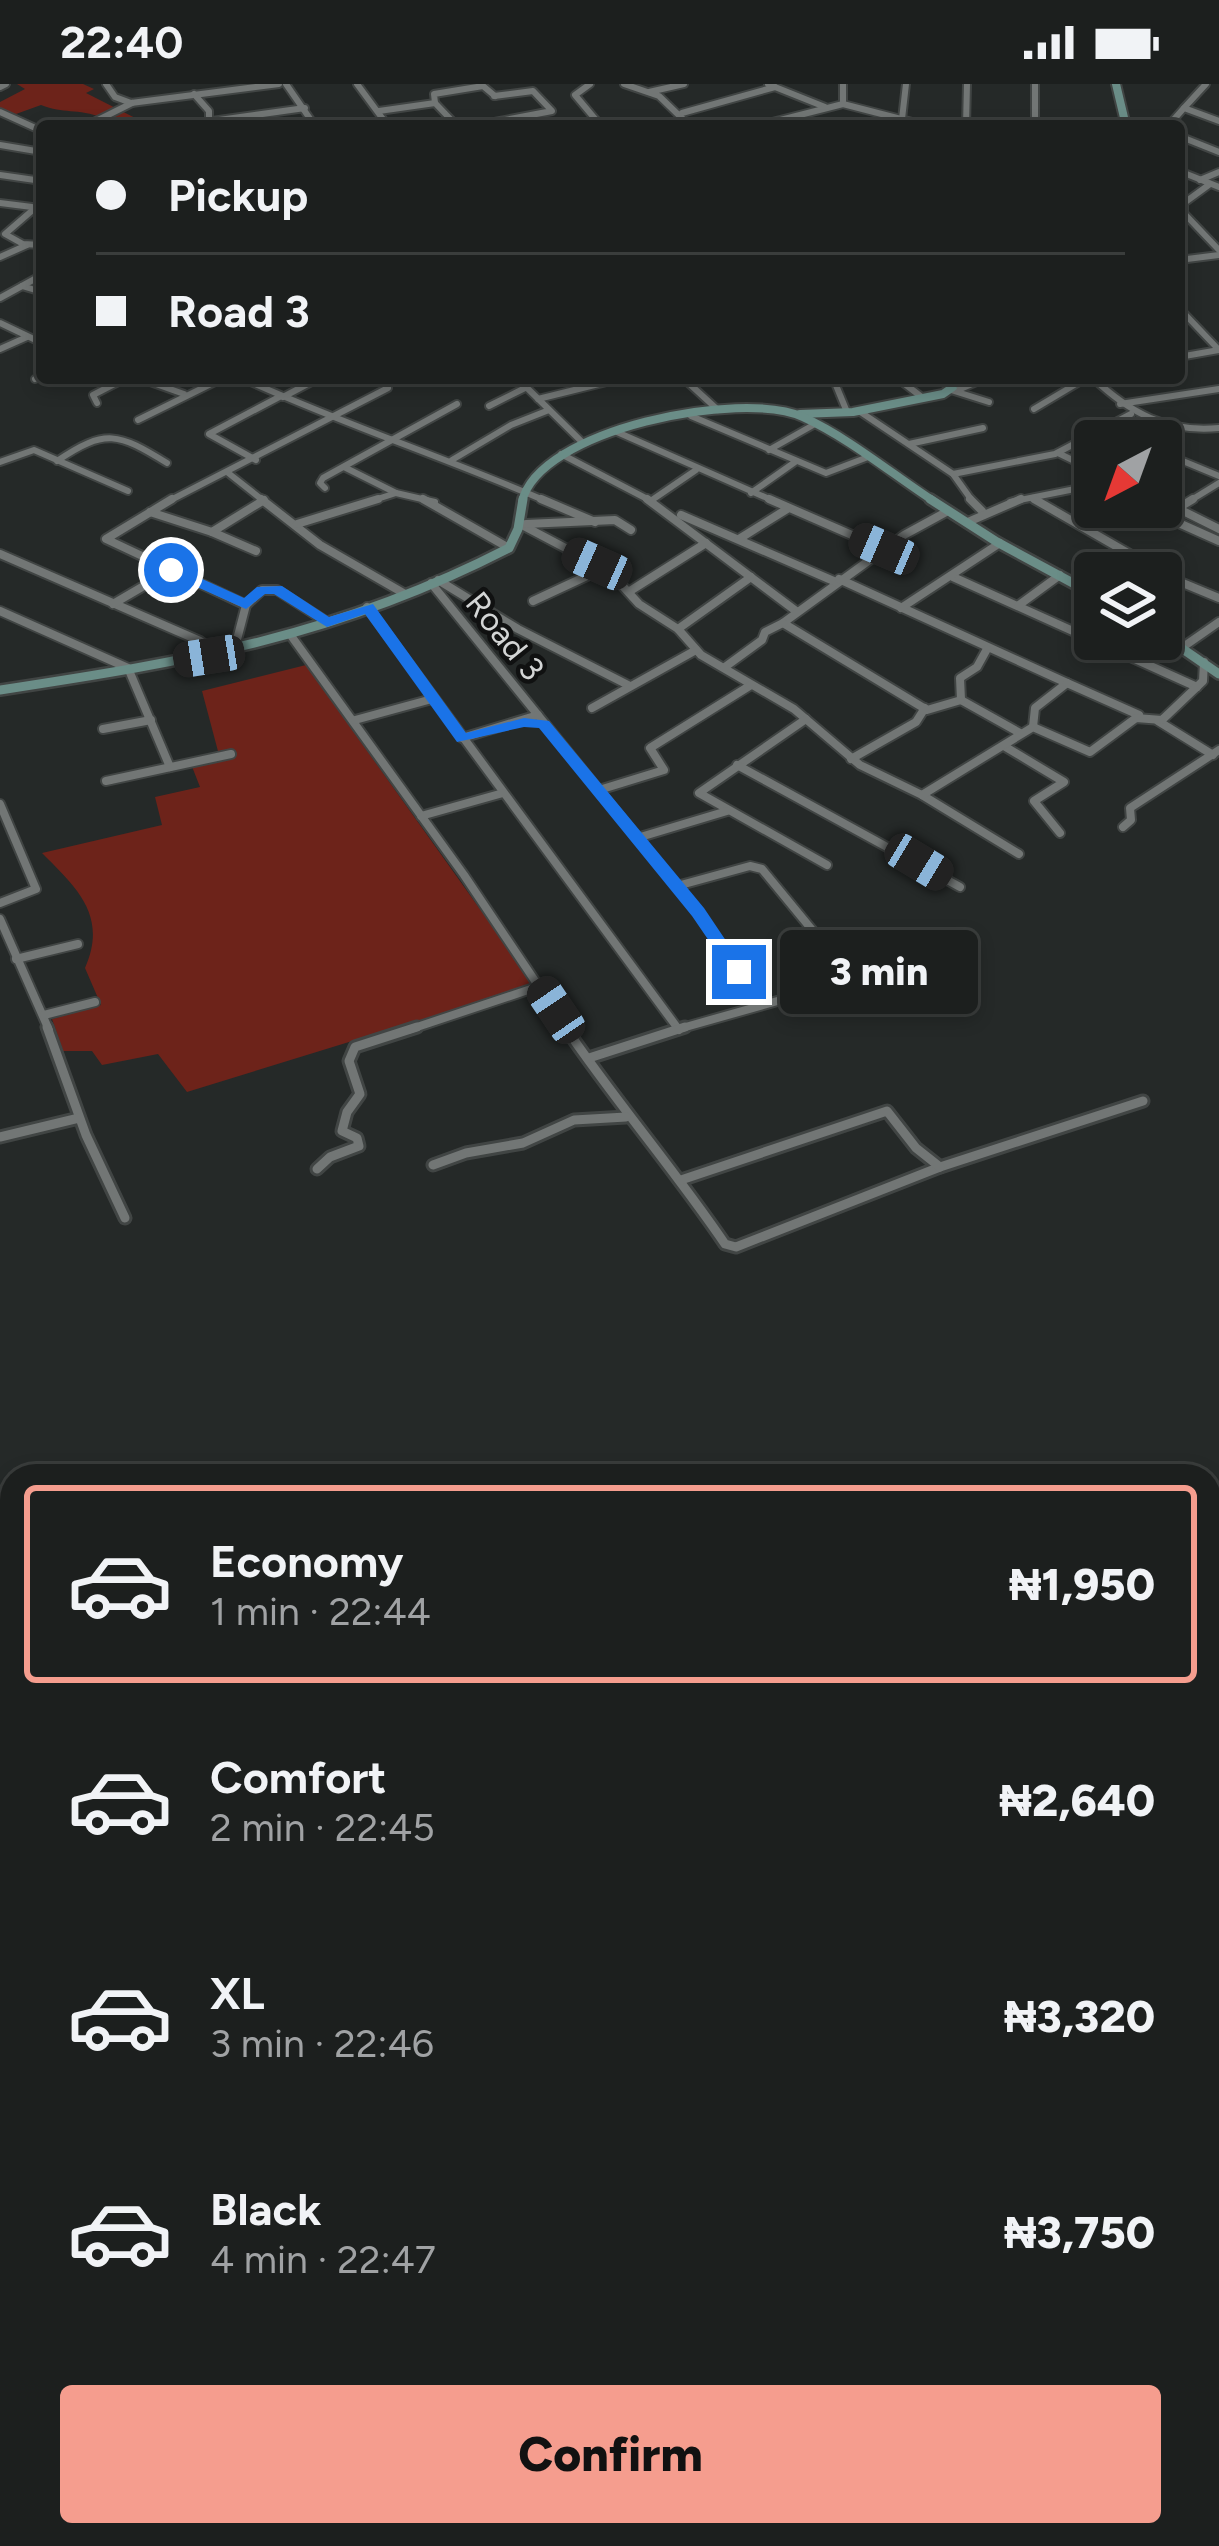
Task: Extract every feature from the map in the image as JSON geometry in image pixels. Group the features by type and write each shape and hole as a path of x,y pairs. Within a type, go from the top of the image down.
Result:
{"main road":[{"path":"1116,84 1125,120"},
{"path":"0,690 219,655 292,637 434,582 509,548 520,524 522,490 537,470 583,443 617,432 718,410 860,411 923,398 953,386"},
{"path":"799,414 1000,543 1074,583"},
{"path":"1183,647 1219,674"}],"street":[{"path":"106,84 115,97 132,103"},
{"path":"98,120 132,103 219,88 283,84 312,120"},
{"path":"357,84 384,120"},
{"path":"590,84 575,95 596,120"},
{"path":"624,84 652,92 686,120"},
{"path":"652,92 684,84"},
{"path":"842,84 843,104"},
{"path":"902,119 906,84"},
{"path":"966,120 967,84"},
{"path":"1035,84 1035,120"},
{"path":"1173,120 1206,84"},
{"path":"379,111 483,86 496,98 533,91 552,111 505,120"},
{"path":"682,113 771,86 827,108"},
{"path":"199,94 209,118"},
{"path":"431,96 452,120"},
{"path":"780,120 843,104 906,120"},
{"path":"201,120 305,108"},
{"path":"1184,108 1219,121"},
{"path":"0,112 36,128"},
{"path":"1185,138 1219,152"},
{"path":"0,145 36,151"},
{"path":"1200,180 1219,172"},
{"path":"1185,174 1219,188"},
{"path":"0,175 36,180"},
{"path":"1185,202 1210,184"},
{"path":"0,203 32,207"},
{"path":"24,245 5,234 36,205"},
{"path":"1185,212 1219,253 1185,259"},
{"path":"1212,239 1219,233"},
{"path":"0,257 24,245 36,245"},
{"path":"0,298 36,278"},
{"path":"22,286 36,290"},
{"path":"1185,314 1219,350"},
{"path":"0,323 36,341"},
{"path":"0,349 27,337"},
{"path":"1185,356 1219,350"},
{"path":"97,404 93,395 114,384"},
{"path":"160,384 190,393"},
{"path":"138,420 210,384"},
{"path":"255,384 333,420 452,460 595,522"},
{"path":"256,460 209,434 307,384"},
{"path":"522,384 583,443"},
{"path":"538,399 599,384"},
{"path":"690,384 718,410"},
{"path":"835,384 847,412"},
{"path":"905,384 923,398"},
{"path":"1034,409 1079,384"},
{"path":"1097,384 1120,404 1180,431 1219,428"},
{"path":"953,386 989,402"},
{"path":"246,604 106,540 194,484 256,460 388,388"},
{"path":"489,406 526,388"},
{"path":"1120,404 1219,388"},
{"path":"325,488 321,481 457,404"},
{"path":"452,460 511,425 550,410"},
{"path":"860,411 953,474 982,511"},
{"path":"1121,420 1131,414"},
{"path":"691,416 832,474 868,457"},
{"path":"770,450 815,424"},
{"path":"909,445 983,428"},
{"path":"56,461 97,435 115,432 167,463"},
{"path":"617,432 884,549"},
{"path":"953,474 1058,453 1074,445"},
{"path":"0,462 28,449 128,491"},
{"path":"1058,453 1074,461"},
{"path":"561,454 670,511 906,609 987,649 1158,721 1216,753"},
{"path":"751,494 795,461"},
{"path":"1182,462 1219,480 1182,506"},
{"path":"344,467 396,493 434,501 509,548"},
{"path":"652,500 696,470"},
{"path":"225,472 323,547 404,594"},
{"path":"968,522 1018,497 1074,489"},
{"path":"297,524 396,493"},
{"path":"1034,498 1126,552"},
{"path":"212,532 264,500"},
{"path":"1182,508 1219,529"},
{"path":"739,539 787,509"},
{"path":"670,511 796,611"},
{"path":"725,667 837,581 948,511"},
{"path":"147,512 256,550"},
{"path":"520,524 620,520 631,530"},
{"path":"520,524 604,568 644,609 678,629 696,650 806,719 850,758 922,794 1019,854"},
{"path":"1182,525 1219,542"},
{"path":"630,591 706,543"},
{"path":"906,609 953,577 981,550 1000,543"},
{"path":"0,554 200,641 219,655"},
{"path":"533,601 604,568"},
{"path":"113,604 171,570"},
{"path":"1019,605 1060,575"},
{"path":"678,629 704,612 710,600 751,577"},
{"path":"953,577 1074,629"},
{"path":"434,582 630,686"},
{"name":"Road 3","path":"434,582 709,926 757,1006"},
{"path":"1182,583 1219,598"},
{"path":"234,651 246,604 262,590 277,590 327,622"},
{"path":"368,608 679,1030"},
{"path":"0,611 128,668 170,767"},
{"path":"1183,647 1219,622"},
{"path":"783,623 925,708 961,700"},
{"path":"292,637 594,1060 626,1117 652,1141 725,1244 736,1247 940,1167 1143,1101"},
{"path":"961,700 960,678 977,667 987,649"},
{"path":"592,708 696,650"},
{"path":"1143,660 1197,684"},
{"path":"105,673 112,662"},
{"path":"1158,721 1197,684 1204,662"},
{"path":"136,679 165,663"},
{"path":"1033,727 1035,708 1067,682"},
{"path":"598,790 664,770 650,748 751,685"},
{"path":"355,721 432,699"},
{"path":"961,700 1018,735 1032,762"},
{"path":"850,758 916,722 925,708"},
{"path":"922,794 1033,727 1090,752 1128,722 1144,718"},
{"path":"806,719 699,793 827,865"},
{"path":"103,729 151,720"},
{"path":"462,738 541,720"},
{"path":"1004,746 1064,782 1034,801 1060,833"},
{"path":"1130,808 1216,753"},
{"path":"106,781 231,754"},
{"path":"737,765 960,887"},
{"path":"421,816 503,793"},
{"path":"1120,803 1130,808"},
{"path":"0,804 36,889 0,903"},
{"path":"1124,827 1131,820 1130,808"},
{"path":"637,838 727,811"},
{"path":"676,886 750,866 762,869 850,976"},
{"path":"0,919 44,1015 79,1118 125,1218"},
{"path":"16,959 78,944"},
{"path":"594,1060 912,954"},
{"path":"317,1169 330,1157 359,1146 356,1137 342,1132 346,1112 360,1094 349,1061 355,1047 540,986"},
{"path":"44,1015 95,1002"},
{"path":"681,1180 887,1112 916,1148 940,1167"},
{"path":"433,1165 466,1153 518,1144 574,1120 626,1117"},
{"path":"0,1137 79,1118"}],"shaded area":[{"path":"17,84 83,84 94,89 86,93 139,120 100,120 104,118 41,105 16,114 0,109 0,102 25,89"},
{"path":"306,665 534,985 187,1092 158,1054 102,1065 92,1051 63,1051 52,1019 101,1005 85,968 91,950 91,918 77,891 42,853 162,825 155,797 200,787 191,764 219,755 202,691"}],"route":[{"path":"171,570 246,604 262,590 277,590 327,622 368,608 462,738 524,722 543,724 698,912 739,972"}]}
